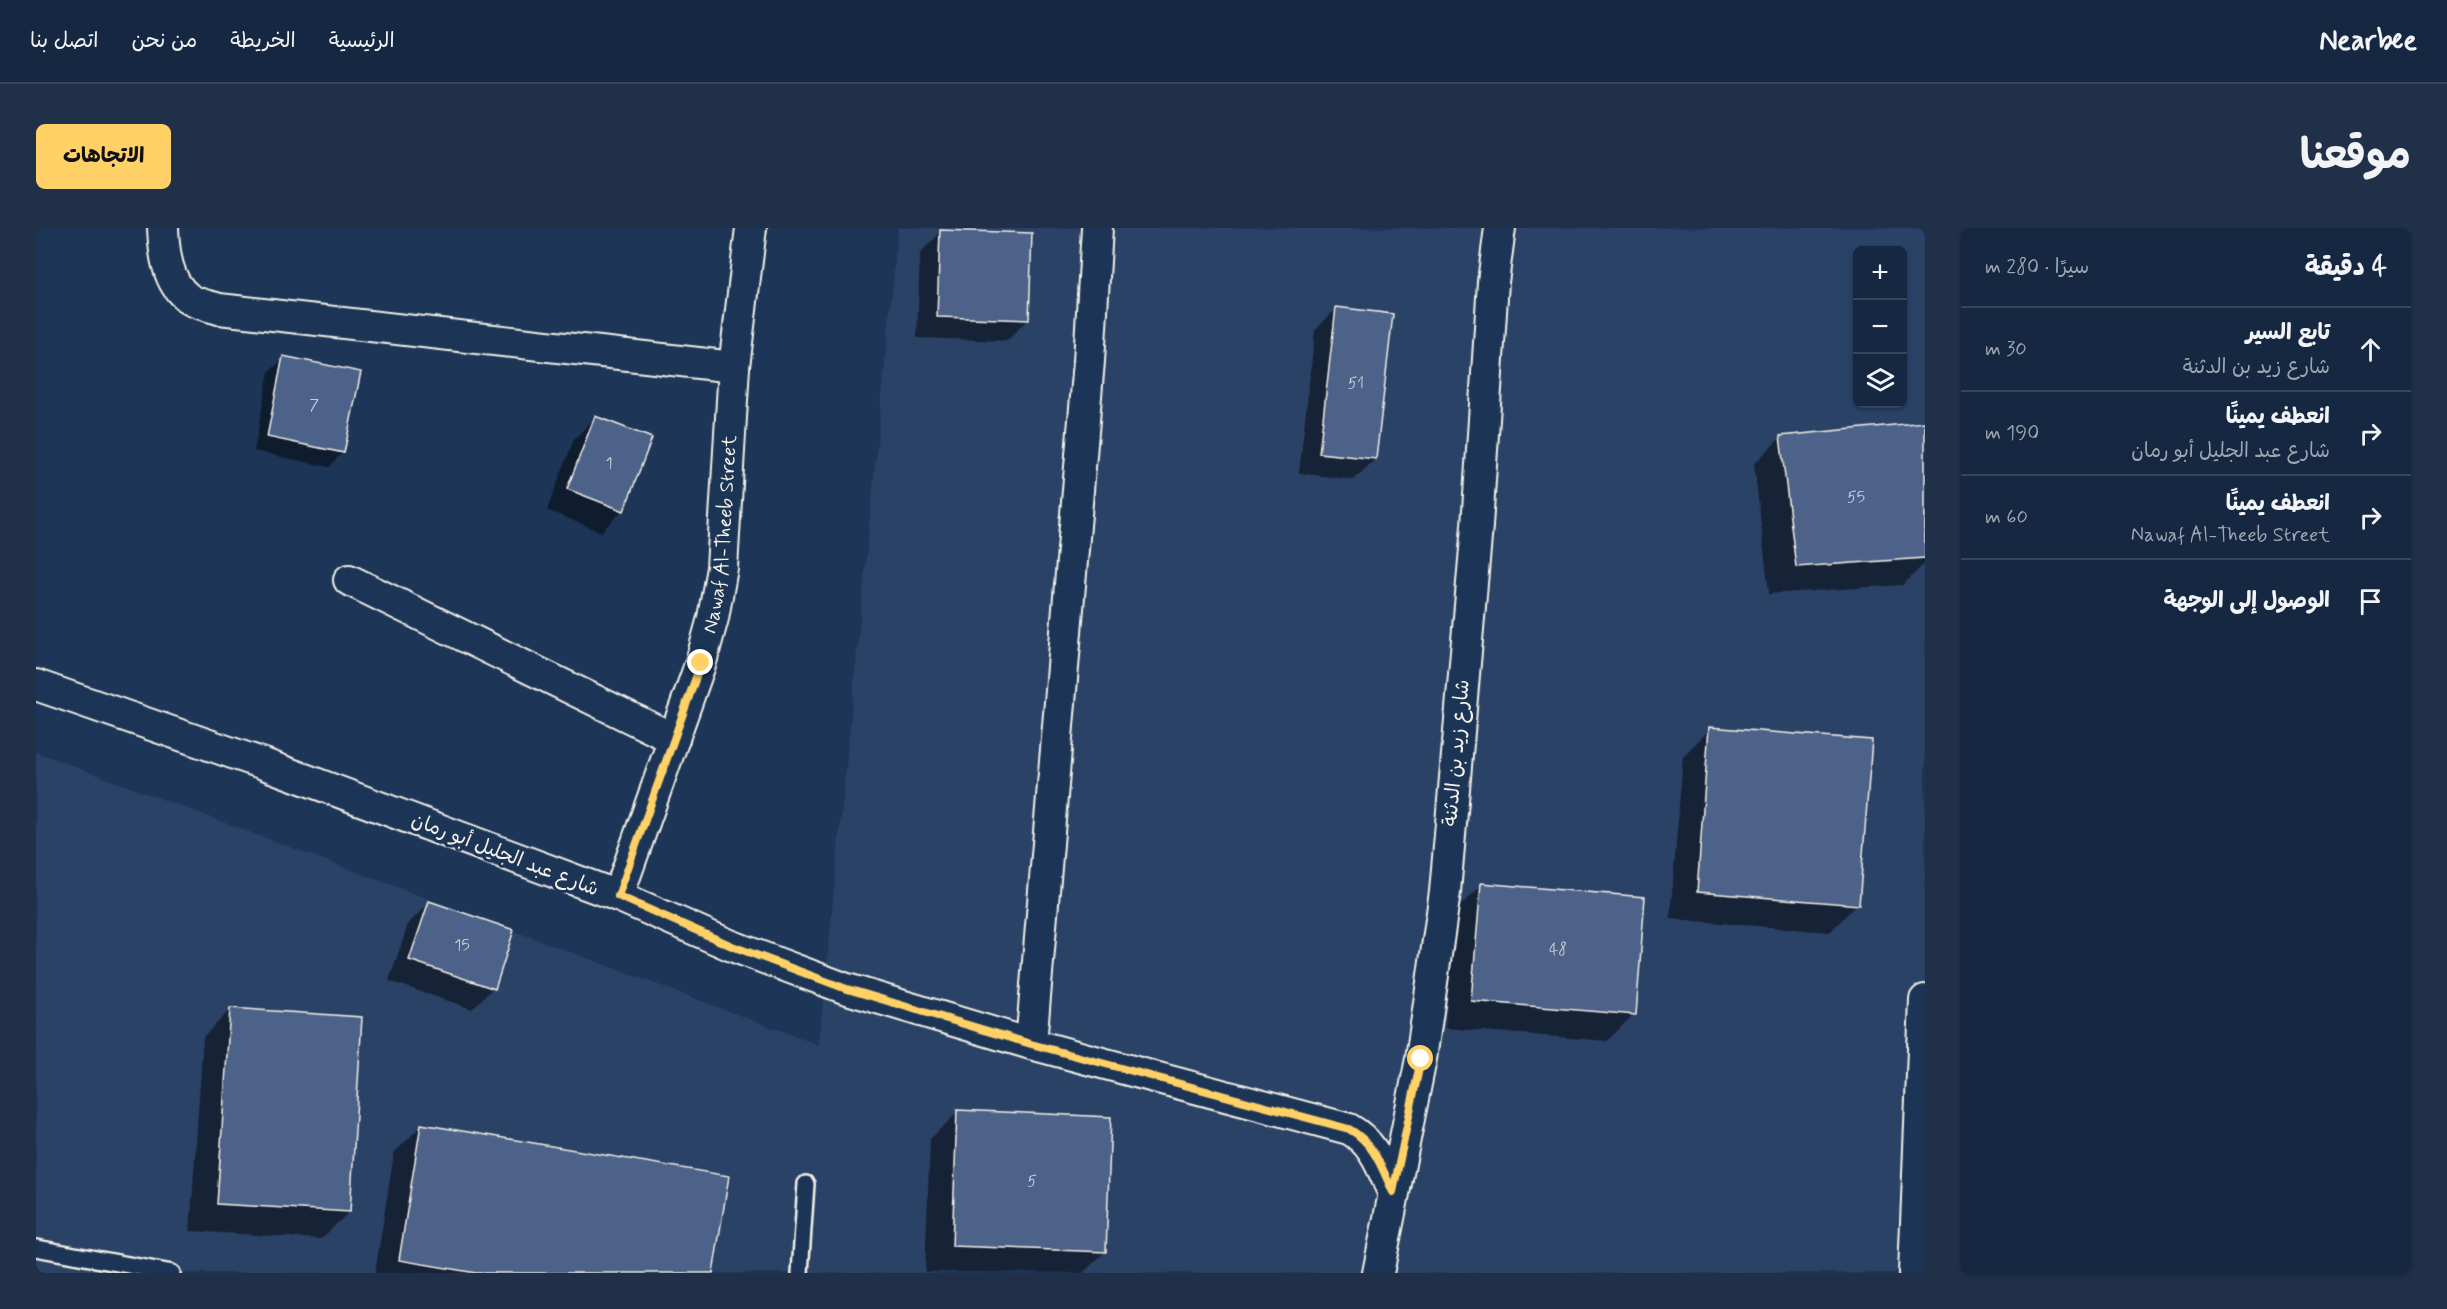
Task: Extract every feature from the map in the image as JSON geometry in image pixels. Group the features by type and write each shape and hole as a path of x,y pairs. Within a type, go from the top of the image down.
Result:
{"street":[{"path":"163,228 167,266 176,284 188,298 219,309 734,367"},
{"name":"Nawaf Al-Theeb Street","path":"618,896 710,629 722,568 734,367 751,228"},
{"path":"1031,1044 1089,361 1097,228"},
{"name":"شارع زيد بن الدثنة","path":"1378,1273 1421,1059 1445,892 1477,526 1493,282 1500,228"},
{"path":"349,580 674,739"},
{"name":"شارع عبد الجليل أبو رمان","path":"36,685 264,764 618,896 732,946 844,988 1031,1044 1349,1129 1363,1137 1373,1150 1393,1192"},
{"path":"1914,1273 1925,1000"}],"lane":[{"path":"800,1273 806,1184"},
{"path":"36,1248 172,1273"}],"shaded area":[{"path":"898,228 1925,228 1925,1273 36,1273 36,752 819,1045"}],"building":[{"path":"940,230 1032,233 1029,320 937,317"},
{"path":"1336,307 1393,314 1376,459 1319,453"},
{"path":"283,356 361,372 344,453 267,437"},
{"path":"595,416 652,438 624,511 567,489"},
{"path":"1925,422 1925,558 1796,567 1780,436"},
{"path":"1709,727 1872,740 1859,905 1697,892"},
{"path":"1481,883 1645,897 1636,1015 1471,1001"},
{"path":"429,901 514,930 495,989 409,960"},
{"path":"230,1008 362,1017 350,1212 217,1204"},
{"path":"957,1110 1111,1117 1106,1252 952,1246"},
{"path":"421,1124 729,1176 713,1273 476,1273 399,1260"}],"route":[{"path":"701,663 618,896 732,946 844,988 1031,1044 1349,1129 1363,1137 1373,1150 1393,1192 1421,1059"}]}
